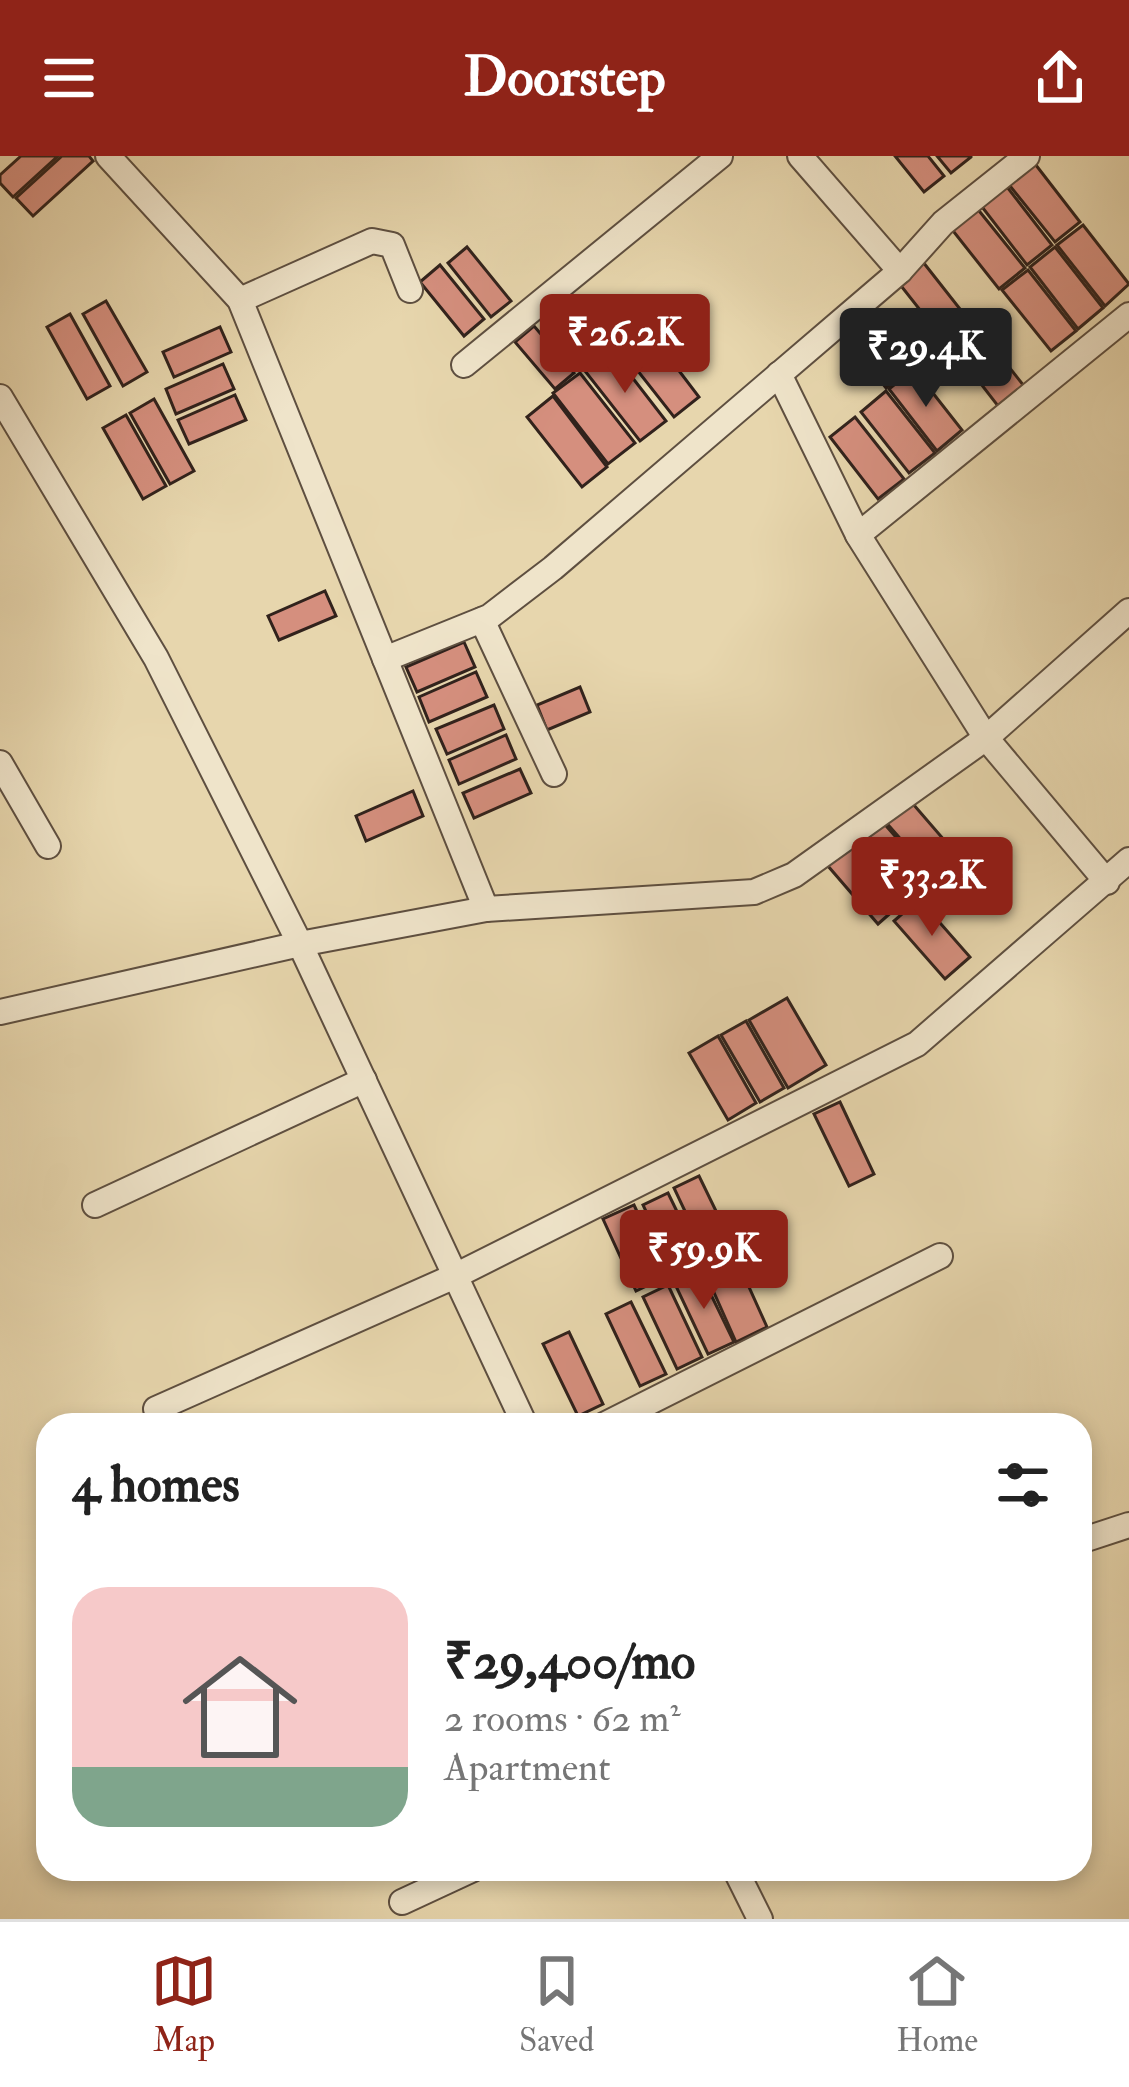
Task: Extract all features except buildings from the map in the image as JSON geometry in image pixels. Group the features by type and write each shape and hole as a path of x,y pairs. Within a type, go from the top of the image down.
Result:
{"street":[{"path":"464,365 721,156"},
{"path":"800,156 900,271"},
{"path":"385,659 482,620 553,568 900,271 943,223 1027,156"},
{"path":"110,157 240,300 485,909"},
{"path":"240,300 372,241 392,245 410,290"},
{"path":"858,535 1129,315"},
{"path":"779,374 858,535 986,737 1107,882"},
{"path":"0,397 156,658 300,944 519,1413"},
{"path":"0,1012 300,944 485,909 754,892 794,875 986,737 1129,610"},
{"path":"482,620 554,774"},
{"path":"0,764 48,845"},
{"path":"156,1409 455,1276 917,1044 1129,860"},
{"path":"95,1205 364,1080"},
{"path":"628,1413 940,1256"},
{"path":"1092,1537 1129,1525"},
{"path":"402,1902 447,1881"},
{"path":"741,1881 760,1919"}]}
